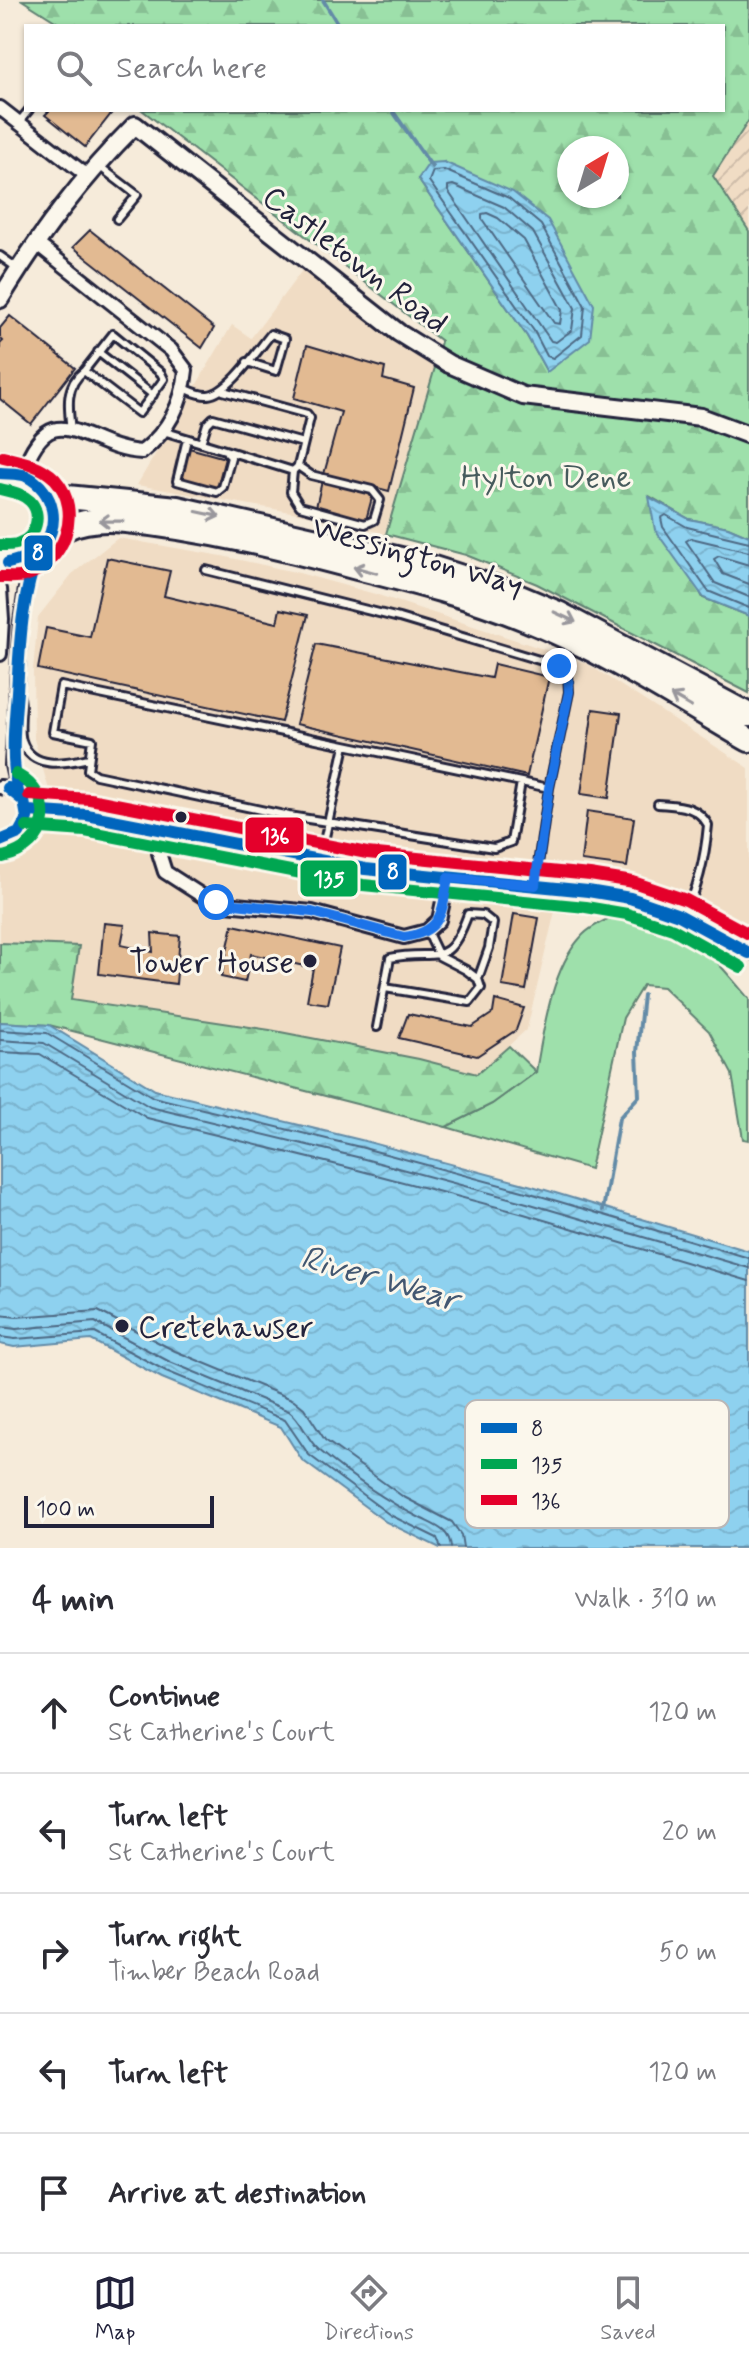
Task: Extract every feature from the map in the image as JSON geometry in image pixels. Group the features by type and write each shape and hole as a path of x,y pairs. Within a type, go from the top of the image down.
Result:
{"highway":[{"path":"11,474 37,482 53,508 53,527 43,546"},
{"name":"Wessington Way","path":"47,495 177,508 418,563 503,590 560,614 749,715"},
{"name":"Wessington Way","path":"0,561 10,563 28,559 66,528 86,521 111,519 164,525 312,556 437,588 527,619 584,647 749,740"}],"street":[{"path":"0,108 91,169 36,243 0,299"},
{"name":"Castletown Road","path":"91,169 135,125 399,333 449,364 523,396 701,417 749,435"},
{"path":"11,474 40,436 57,428 71,430 123,451 142,452 163,431 178,406 186,370 171,350 36,243"},
{"path":"0,841 23,831 28,811 18,792 12,765 16,682 27,582 43,546"},
{"path":"0,589 0,654"},
{"path":"0,787 18,792"},
{"path":"28,811 87,815 365,869 535,885 652,903 684,916 749,953"},
{"path":"162,828 159,853 165,872 188,889 216,902 312,912 404,937 427,931 439,920 448,878"}],"lane":[{"path":"19,122 27,112"},
{"path":"91,169 137,195 117,219"},
{"path":"0,256 18,269"},
{"path":"71,430 68,409 71,384 113,334 161,373 164,379 139,413 84,371"},
{"path":"223,391 247,362 271,334 285,339 276,371 247,362"},
{"path":"98,352 153,395"},
{"path":"163,431 295,468 311,475 372,490 380,500 374,520 365,524 300,506 291,492 295,468 310,418 307,414 223,391 205,396 184,388"},
{"path":"201,443 207,424 213,418 303,443"},
{"path":"187,439 177,481 217,492 223,487 231,457 226,451"},
{"path":"206,570 399,618 559,666 568,674 569,692 549,788 535,885"},
{"path":"16,682 22,708 22,741 32,755 47,764 89,758"},
{"path":"521,782 511,842 494,848 289,816 96,775 88,770 92,740 53,732 61,686 345,745 521,782 549,788"},
{"path":"320,860 345,745"},
{"path":"658,804 688,807 698,812 708,825 697,890 684,916"},
{"path":"439,956 459,940 468,914 483,915 493,923 489,948 478,979"},
{"path":"427,931 439,956"},
{"path":"377,1027 390,958 439,956 453,961 478,979 481,988 470,1002 385,988"}],"shaded area":[{"path":"749,120 749,231 713,176"},
{"path":"304,268 436,364 386,534 320,517 137,485 232,325 251,338"},
{"path":"118,538 299,573 375,594 586,663 749,768 749,934 666,896 585,878 50,793 34,739 33,670 38,617 72,574"},
{"path":"62,826 273,847 559,894 527,1029 477,1074 419,1059 270,1030 91,1002 0,996 0,836 30,836"}],"green space":[{"name":"Hylton Dene","path":"22,0 749,0 749,120 713,176 749,231 749,536 728,527 689,519 651,497 703,598 749,616 749,693 537,584 466,555 386,534 441,341 145,112 725,112 725,24 60,24","holes":["444,162 547,372 527,336 418,179"]},
{"path":"618,914 661,922 678,930 721,966 749,999 749,1140 743,1139 732,1074 709,1031 663,987 643,985 623,1018 590,1169 446,1127 492,1104 536,1072 550,1001 563,965 584,933"},
{"path":"0,943 79,946 71,1000 270,1030 419,1059 477,1074 509,1046 536,1072 492,1104 446,1127 49,1025 0,1022"}],"water":[{"path":"444,162 513,192 548,220 594,305 590,339 547,372 527,336 418,179 429,163"},
{"path":"649,497 689,519 728,527 749,536 749,616 704,598 655,530"},
{"name":"River Wear","path":"0,1022 49,1025 155,1090 532,1186 749,1251 749,1548 440,1548 386,1522 302,1460 281,1427 162,1378 91,1340 14,1347 0,1344"}],"building":[{"path":"48,112 112,112 85,147 45,115"},
{"path":"90,230 214,328 202,348 73,247"},
{"path":"10,316 75,368 31,424 0,399 0,344 3,341 0,328"},
{"path":"307,345 385,368 383,379 414,388 389,491 324,474 341,412 294,398"},
{"path":"189,448 225,458 217,488 181,478"},
{"path":"322,481 373,494 366,520 316,507"},
{"path":"107,558 170,571 164,596 277,623 280,609 308,615 281,722 38,669 46,628 90,637"},
{"path":"316,644 491,678 494,664 549,677 527,776 296,724"},
{"path":"593,709 621,713 609,798 581,794"},
{"path":"587,811 634,818 627,867 581,861"},
{"path":"514,914 539,918 526,990 502,986"},
{"path":"104,923 125,925 121,945 153,952 152,933 180,936 176,984 99,974"},
{"name":"Tower House","path":"233,925 340,948 328,1004 307,1001 313,968 251,954 245,982 221,977"},
{"path":"495,1000 524,1008 516,1030 477,1056 399,1038 408,1014 472,1027 493,1013"}],"waterway":[{"path":"323,0 338,24"},
{"path":"393,112 432,167"},
{"path":"603,1210 619,1118 639,1096 637,1052 643,995"}],"transit line":[{"name":"136","path":"0,577 25,576 39,570 59,548 69,521 64,492 50,474 24,462 3,457"},
{"name":"8","path":"0,473 23,475 36,482 49,500 53,521 51,532 38,551 8,563"},
{"name":"135","path":"0,489 27,498 34,506 37,519 33,531 25,540 14,545 0,545"},
{"name":"8","path":"18,792 14,743 21,638 28,586 39,551"},
{"name":"135","path":"3,857 31,843 43,820 43,807 38,795 16,774"},
{"name":"8","path":"0,841 19,833 27,818 24,801 8,788"},
{"name":"136","path":"29,795 90,799 367,853 633,882 686,900 749,934"},
{"name":"8","path":"28,811 87,815 365,869 630,898 679,915 749,953"},
{"name":"135","path":"27,827 85,831 363,885 586,907 627,914 673,929 741,967"}],"place":[{"name":"Tower House","path":"310,961"},
{"name":"Cretehawser","path":"122,1326"}],"route":[{"path":"216,902 312,912 404,937 419,935 439,920 448,878 535,885 549,788 569,692 568,674 559,666"}]}
